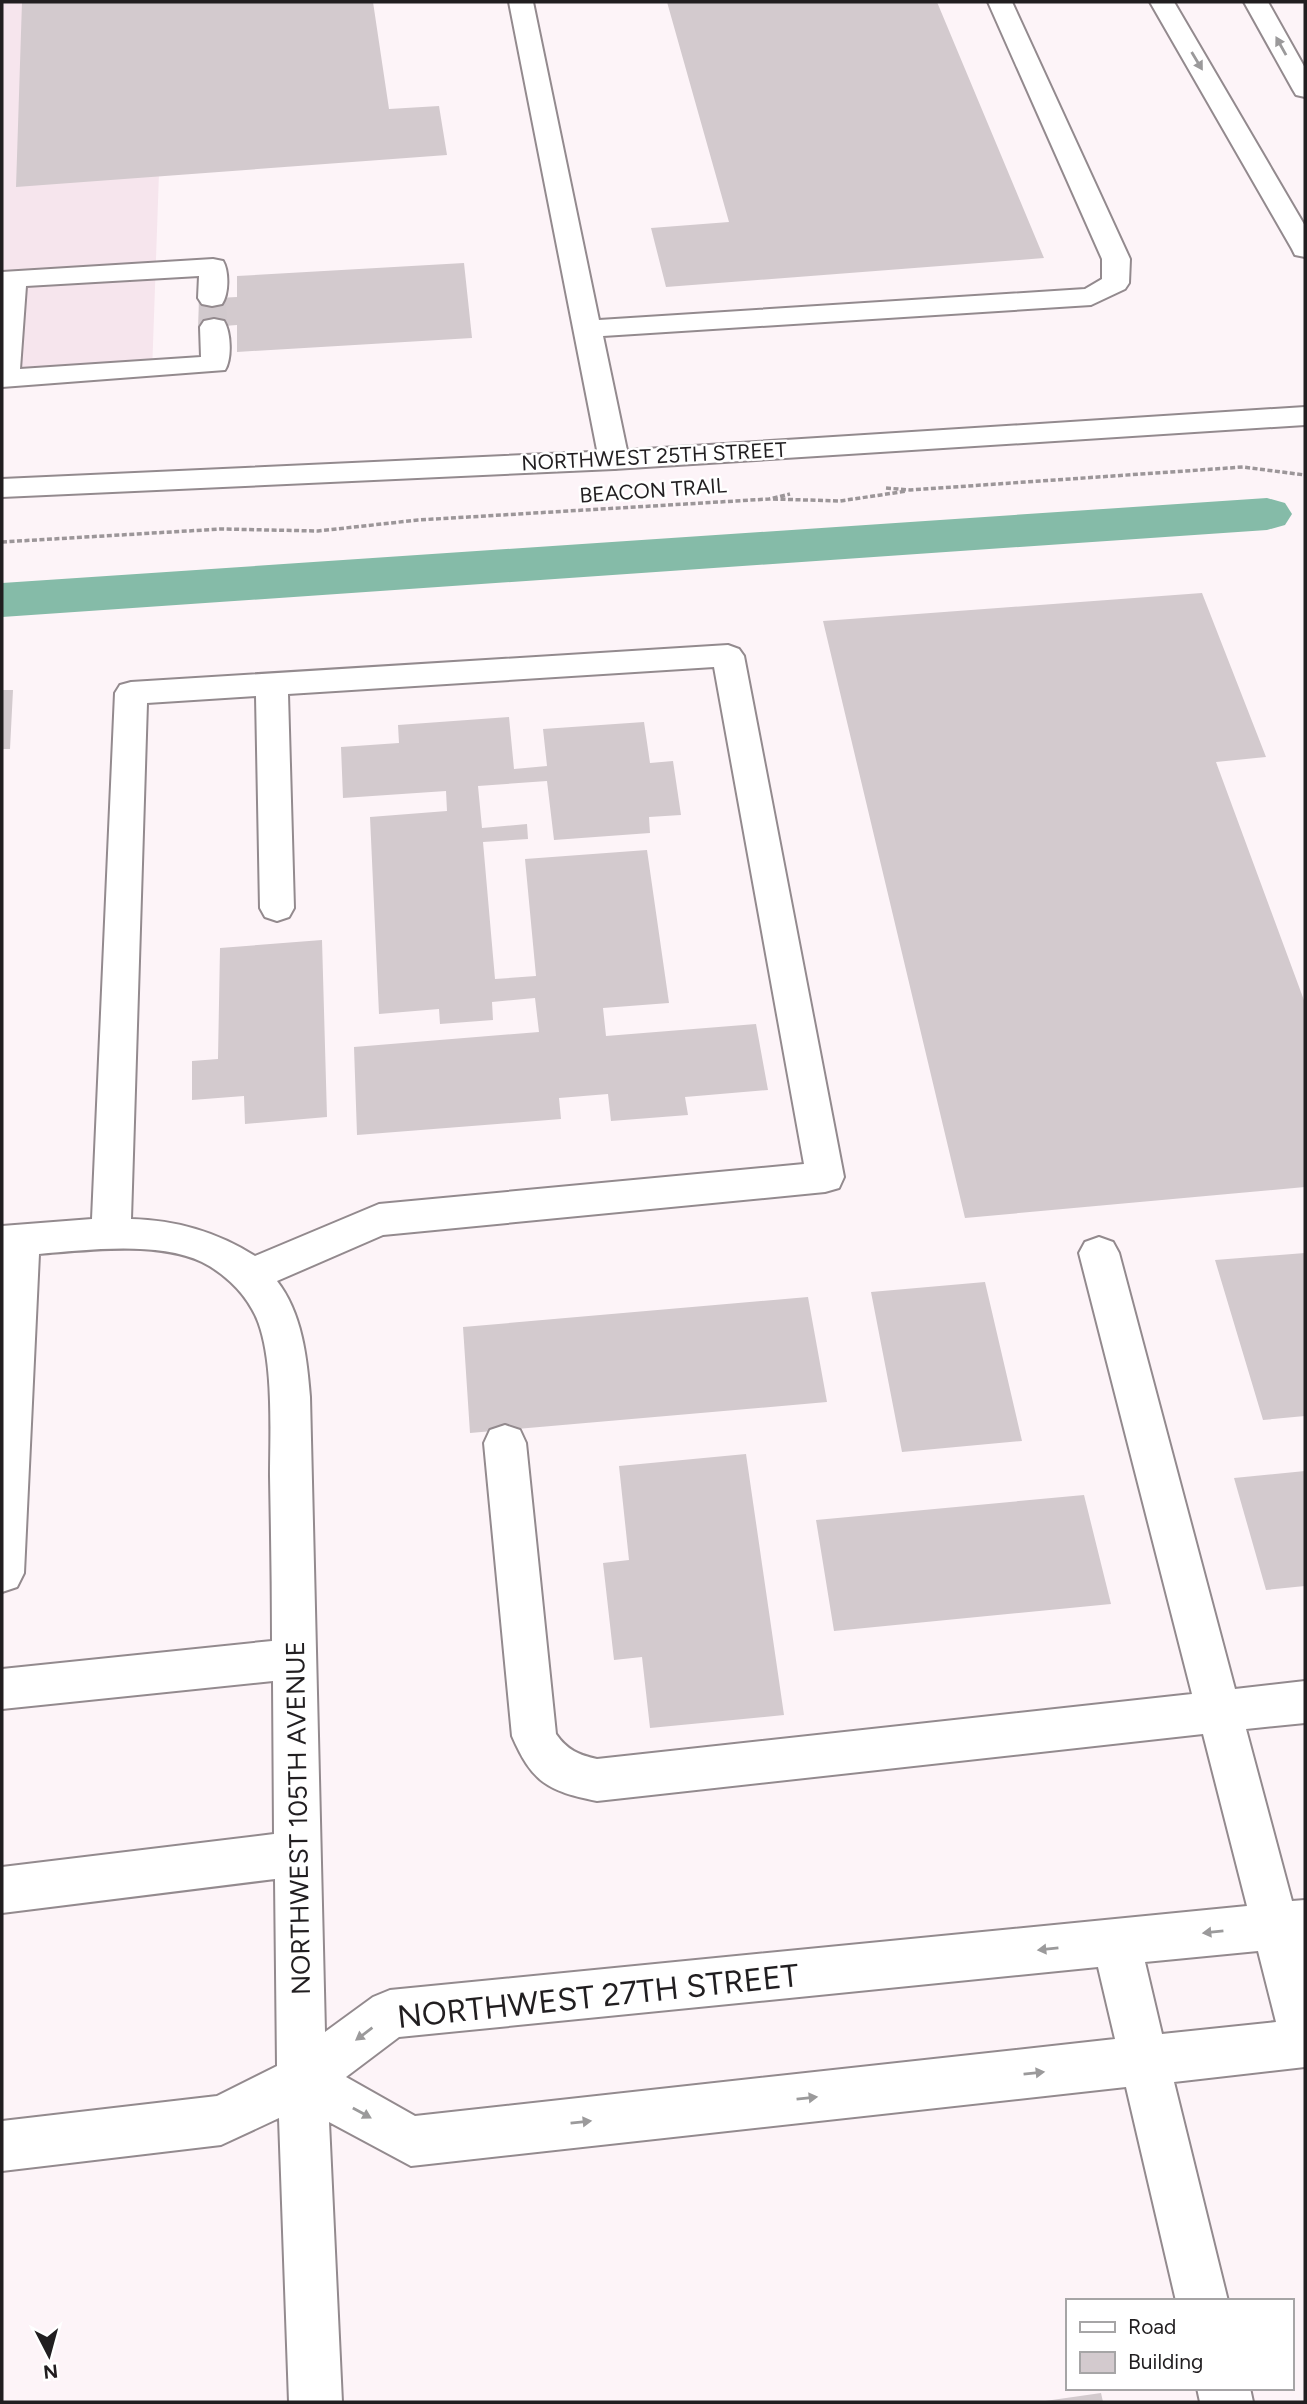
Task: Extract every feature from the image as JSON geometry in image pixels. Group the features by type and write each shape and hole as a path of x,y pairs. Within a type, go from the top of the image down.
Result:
{"street":[{"path":"521,2 614,460"},
{"path":"587,329 1091,297 1115,283 1116,259 1000,2"},
{"path":"1163,2 1305,249"},
{"path":"1256,2 1305,90"},
{"path":"212,298 213,267 7,280 5,379 215,364 214,327"},
{"name":"NORTHWEST 25TH STREET","path":"2,488 614,460 1305,416"},
{"path":"2,1573 11,1241 111,1233 150,1234 171,1238 237,1266 379,1220 825,1177 728,656 131,693 111,1233"},
{"path":"272,685 277,908"},
{"path":"302,2080 411,2141 1305,2041 1290,1924 1220,1710 1099,1253"},
{"name":"NORTHWEST 105TH AVENUE","path":"237,1266 266,1296 277,1320 289,1380 302,2080 315,2402"},
{"path":"505,1443 534,1736 541,1753 548,1760 577,1776 597,1780 1305,1702"},
{"path":"2,1689 295,1659"},
{"path":"2,1890 298,1854"},
{"name":"NORTHWEST 27TH STREET","path":"2,2146 220,2120 302,2080 390,2014 1290,1924"},
{"path":"1115,1942 1202,2299"}],"path":[{"name":"BEACON TRAIL","path":"2,542 221,529 318,531 418,520 769,499 802,503 879,498 910,490 1244,467 1305,475"}],"shaded area":[{"path":"2,2 165,2 152,373 2,383"}],"building":[{"path":"22,2 373,2 389,109 439,106 447,155 16,187"},
{"path":"667,2 937,2 1044,258 666,287 651,228 729,222"},
{"path":"464,263 472,338 237,352 237,325 198,328 199,299 237,297 237,276"},
{"path":"1202,593 1266,757 1216,762 1305,1003 1305,1187 965,1218 823,621"},
{"path":"2,690 13,690 10,749 2,749"},
{"path":"509,717 514,769 547,766 543,729 644,722 650,763 673,761 681,815 649,817 650,833 554,840 547,781 478,786 482,828 527,824 528,839 483,842 495,979 536,976 525,859 647,850 669,1003 603,1008 606,1036 756,1024 768,1090 685,1097 688,1115 611,1121 608,1094 559,1098 561,1119 357,1135 354,1047 539,1032 535,998 492,1002 493,1020 440,1024 439,1009 379,1014 370,817 447,811 446,791 343,798 341,747 399,743 398,725"},
{"path":"322,940 327,1117 245,1124 244,1096 192,1100 192,1061 218,1059 220,948"},
{"path":"1305,1253 1305,1416 1263,1420 1215,1260"},
{"path":"985,1282 1022,1441 902,1452 871,1292"},
{"path":"808,1297 827,1402 470,1433 463,1327"},
{"path":"746,1454 784,1715 650,1728 642,1657 614,1660 603,1563 629,1560 619,1466"},
{"path":"1305,1471 1305,1586 1266,1590 1234,1478"},
{"path":"1084,1495 1111,1604 834,1631 816,1520"},
{"path":"1101,2393 1103,2402 1045,2401"}],"waterway":[{"path":"2,600 1267,514"}],"tunnel":[{"path":"212,298 214,327"}]}
